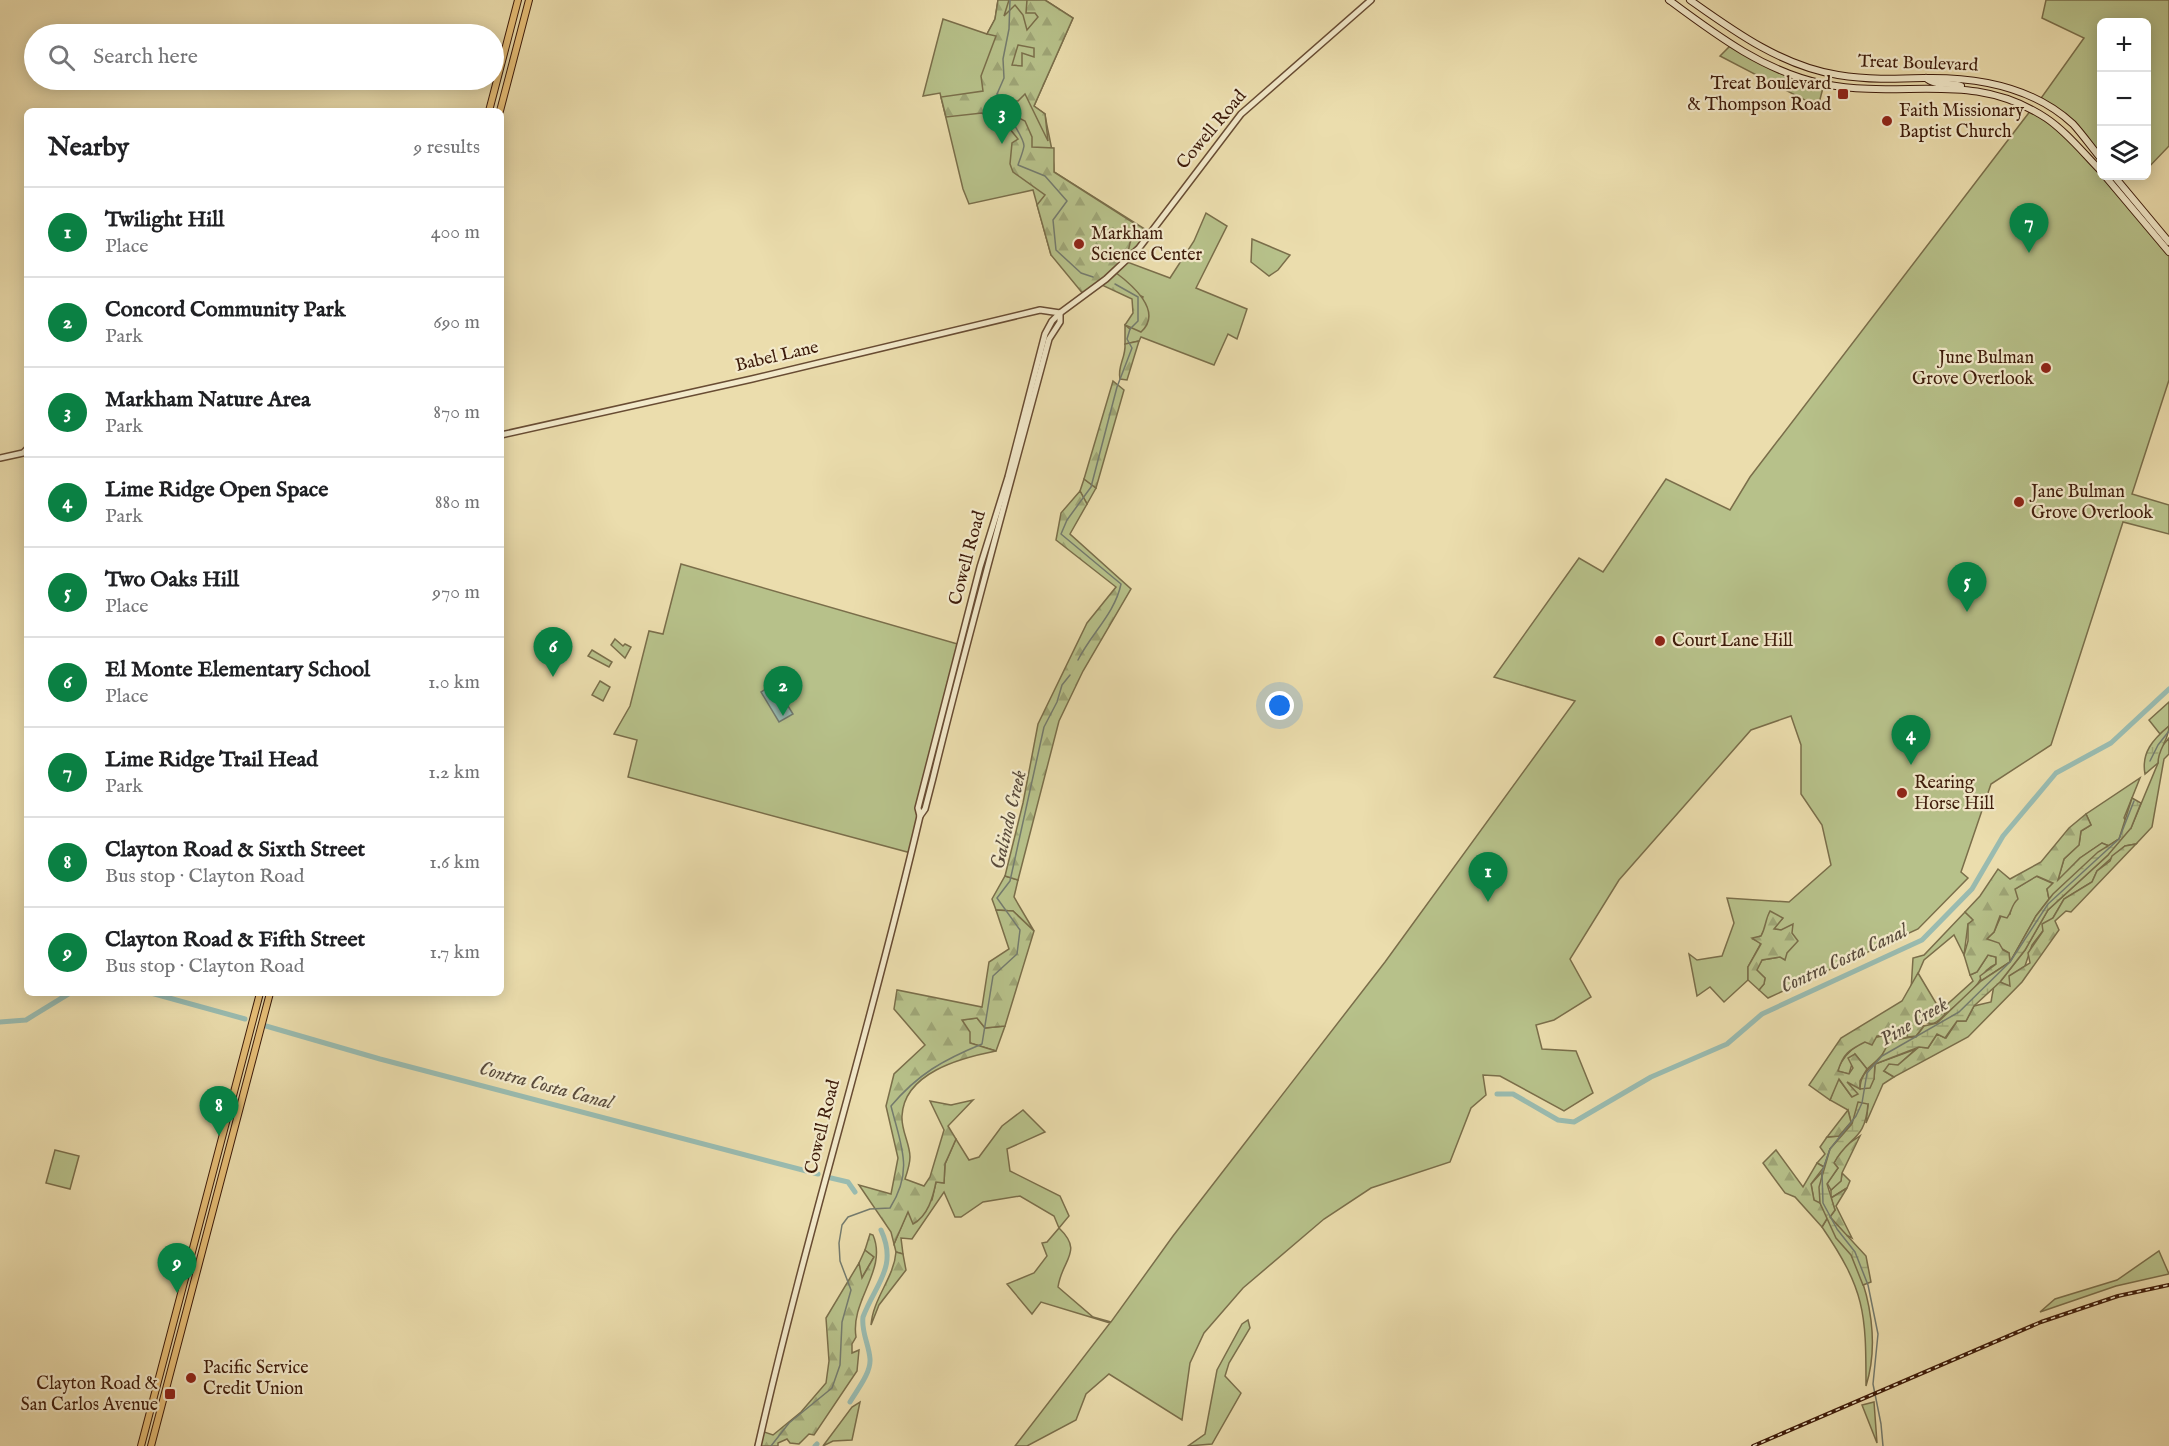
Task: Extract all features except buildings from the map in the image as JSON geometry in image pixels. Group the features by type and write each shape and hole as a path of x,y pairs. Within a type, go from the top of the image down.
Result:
{"main road":[{"path":"504,54 518,0"},
{"path":"501,108 529,0"},
{"name":"Treat Boulevard","path":"1669,0 1731,45 1793,75 1824,84 1888,90 1967,88 2005,97 2048,119 2097,167"},
{"name":"Treat Boulevard","path":"1690,0 1748,40 1793,62 1837,75 1881,80 1972,79 2024,93 2073,124 2097,154"},
{"path":"1888,90 1898,86 1918,84 1926,78 1932,82 1953,83 1967,88"},
{"path":"490,108 494,90"},
{"path":"2108,180 2169,252"},
{"path":"2118,180 2169,242"},
{"path":"141,1446 259,996"},
{"path":"151,1446 269,996"}],"street":[{"name":"Cowell Road","path":"758,1446 920,816 925,809 986,569 1013,478 1049,339 1060,322 1060,313 1106,279 1139,248 1241,114 1371,0"},
{"name":"Babel Lane","path":"504,434 752,379 1040,310 1060,313"},
{"path":"0,458 24,452"}],"green space":[{"path":"998,0 1045,0 1073,18 1034,106 1045,114 1054,172 1151,233 1127,262 1170,278 1194,241 1206,213 1227,226 1196,288 1247,309 1237,339 1228,334 1214,365 1141,337 1139,341 1125,344 1125,325 1130,329 1143,297 1051,255 1033,190 969,204 963,189 940,93 923,96 943,19 987,34 995,19"},
{"path":"998,0 1009,0 1004,16 1015,5 1023,15 1027,30 1038,17 1035,13 1026,13 1027,0 1045,0 1073,18 1034,106 1045,114 1048,141 1025,94 1018,101 1012,101 1010,106 1015,116 1025,121 1032,137 1032,147 1054,148 1054,172 1137,225 1126,262 1115,272 1129,283 1147,307 1149,315 1147,324 1141,332 1125,325 1133,313 1132,299 1100,284 1084,295 1051,255 1037,205 1045,195 1013,172 1010,164 1012,143 1018,139 1001,118 992,122 982,113 946,117 941,97 983,91 981,76 996,36 987,34 995,19","holes":["1018,45 1034,48 1034,57 1022,53 1022,66 1012,65"]},
{"path":"2046,0 2169,0 2169,146 2151,165 2151,18 2097,18 2097,155 2073,124 2039,101 2084,38 2042,18"},
{"path":"1731,45 1793,75 1824,84 1818,107 1720,56"},
{"path":"2031,110 2048,119 2097,168 2097,180 2108,180 2169,252 2169,380 2132,494 2169,505 2169,534 2123,522 2051,745 1991,784 1961,872 1968,878 1918,929 1768,998 1759,990 1765,978 1756,970 1762,960 1780,957 1781,930 1773,929 1783,918 1765,929 1761,936 1753,939 1761,943 1748,967 1748,980 1724,1002 1710,987 1697,996 1689,954 1697,960 1722,956 1734,923 1727,898 1789,902 1831,865 1822,825 1801,794 1801,745 1791,716 1751,730 1619,880 1570,959 1591,997 1554,1020 1536,1025 1542,1049 1576,1051 1593,1093 1564,1111 1500,1076 1483,1075 1486,1095 1471,1108 1450,1162 1371,1188 1324,1219 1243,1288 1204,1333 1190,1363 1182,1420 1109,1374 1086,1394 1076,1420 1027,1446 1015,1446 1110,1323 1041,1302 1032,1314 1007,1284 1034,1273 1047,1256 1042,1243 1047,1242 1059,1228 1070,1243 1071,1250 1058,1287 1093,1317 1111,1322 1173,1236 1385,962 1575,701 1494,677 1579,558 1603,572 1666,479 1730,510 1750,477"},
{"path":"1252,239 1290,255 1278,270 1269,276 1251,262"},
{"path":"1139,341 1127,380 1120,379 1125,344"},
{"path":"1113,381 1124,390 1096,488 1084,479"},
{"path":"1084,479 1096,488 1087,504 1080,491"},
{"path":"1080,491 1087,504 1070,534 1131,589 1083,671 1059,721 1018,880 1005,876 1023,803 1038,724 1087,623 1116,587 1056,540 1061,513"},
{"path":"681,564 961,645 918,807 920,816 911,853 628,777 637,740 614,734 630,706 649,631 663,634"},
{"path":"615,639 623,646 625,644 631,647 625,658 611,645"},
{"path":"592,650 612,662 609,667 588,656"},
{"path":"600,681 610,687 603,701 592,695"},
{"path":"2169,702 2169,726 2160,734 2149,720"},
{"path":"2169,726 2158,763 2145,774 2145,759 2150,747"},
{"path":"2169,738 2169,754 2164,759 2152,827 2136,844 2125,846 2097,871 2092,882 2064,899 2053,918 2032,945 2025,966 2010,976 2010,987 2000,982 2025,950 2048,910 2108,855 2117,840 2109,846 2102,843 2080,858 2057,882 2064,859 2079,845 2081,831 2091,825 2086,814 2140,778 2124,818 2131,828 2158,763 2158,751"},
{"path":"2132,798 2141,803 2131,828 2108,855 2048,910 2025,950 2000,982 1974,1006 1966,1021 1957,1021 1945,1038 1937,1034 1928,1048 1919,1047 1875,1064 1874,1079 1870,1088 1860,1089 1864,1075 1888,1045 1905,1038 1916,1037 1924,1026 1937,1023 1981,981 2010,962 2036,916 2053,894 2098,852 2119,839"},
{"path":"2086,814 2091,825 2081,831 2079,845 2064,859 2058,880 2080,858 2102,843 2109,846 2049,899 2047,889 2053,883 2037,876 2015,889 2018,899 2007,918 2000,916 1994,932 1987,939 1999,943 2003,950 2009,953 2010,962 1981,981 1980,976 1996,964 1996,957 1988,955 1977,972 1970,975 1964,955 1968,941 1968,924 1973,920 1965,912 1980,896 1998,869 2010,879 2041,862 2069,828"},
{"path":"2136,844 2071,912 2066,911 2055,921 2059,930 2022,982 1968,1037 1894,1077 1884,1071 1889,1064 1898,1065 1919,1047 1928,1048 1937,1034 1946,1038 1957,1021 1966,1021 1974,1006 1991,1002 1994,985 2000,982 2010,986 2009,976 2030,963 2028,953 2043,931 2042,924 2053,918 2064,899 2092,882 2097,871 2125,846"},
{"path":"1005,876 1018,880 1014,897 1034,931 1013,911 996,910 992,899"},
{"path":"2036,876 2054,884 2047,889 2049,899 2036,916 2010,962 2009,953 1986,939 1994,932 2001,916 2010,914 2015,889"},
{"path":"996,910 1013,911 1034,931 1005,1026 985,1028 977,1018 962,1020 970,1032 970,1043 996,1051 966,1058 936,1070 912,1089 905,1101 902,1121 910,1157 905,1179 924,1186 930,1177 944,1130 930,1101 951,1105 973,1100 948,1126 956,1139 945,1164 944,1183 936,1182 929,1206 918,1221 913,1224 908,1212 894,1244 891,1232 859,1185 891,1194 898,1158 886,1106 894,1074 925,1045 894,1009 897,990 982,1007 989,962 1009,949"},
{"path":"1770,911 1783,918 1774,929 1781,930 1793,924 1792,933 1798,941 1787,953 1785,960 1780,957 1762,960 1757,970 1765,978 1759,990 1748,980 1748,967 1761,944 1752,938 1761,936"},
{"path":"1965,912 1974,920 1968,924 1964,955 1954,935 1924,960 1911,990 1913,958 1924,955"},
{"path":"1988,955 1996,957 1996,964 1985,972 1957,1005 1945,1014 1940,1011 1973,981 1970,975 1977,972"},
{"path":"1918,973 1940,1010 1945,1014 1941,1019 1931,1023 1925,1022 1933,1014 1921,1018 1920,1025 1924,1026 1916,1036 1908,1037 1901,1028 1895,1035 1877,1036 1872,1045 1865,1042 1847,1053 1838,1071 1849,1074 1853,1068 1848,1058 1855,1054 1867,1069 1860,1081 1860,1089 1847,1082 1858,1094 1852,1097 1839,1079 1830,1100 1809,1085 1841,1038 1902,1001"},
{"path":"977,1018 985,1028 1005,1026 996,1051 970,1043 962,1020"},
{"path":"1901,1028 1908,1037 1888,1045 1882,1056 1867,1069 1855,1054 1849,1074 1837,1071 1852,1049 1876,1037 1895,1035"},
{"path":"1916,1049 1898,1065 1884,1071 1894,1077 1883,1084 1866,1123 1868,1105 1830,1149 1824,1167 1817,1163 1825,1154 1820,1147 1827,1137 1839,1136 1851,1122 1848,1110 1830,1100 1838,1078 1852,1097 1844,1080 1874,1079 1875,1064"},
{"path":"1858,1102 1868,1104 1864,1125 1834,1163 1838,1168 1827,1184 1835,1210 1830,1217 1866,1256 1871,1282 1863,1285 1851,1255 1836,1238 1820,1203 1819,1187 1830,1149 1852,1124"},
{"path":"1023,1110 1045,1132 1007,1149 1010,1171 1060,1196 1069,1216 1059,1228 1054,1216 1020,1196 983,1202 961,1217 955,1217 944,1192 912,1239 901,1238 903,1254 896,1252 894,1244 908,1211 932,1200 936,1182 944,1183 945,1164 956,1139 969,1160 979,1157 1002,1126"},
{"path":"1848,1110 1851,1122 1839,1136 1827,1137"},
{"path":"1860,1136 1842,1173 1841,1181 1831,1190 1827,1183 1838,1168 1834,1163 1842,1148"},
{"path":"55,1150 79,1156 70,1189 46,1183"},
{"path":"1776,1150 1803,1187 1817,1163 1824,1167 1811,1184 1814,1200 1820,1203 1828,1217 1822,1227 1795,1197 1785,1193 1763,1163"},
{"path":"1822,1172 1820,1203 1814,1201 1811,1184"},
{"path":"1842,1173 1850,1181 1847,1188 1831,1198 1831,1190 1841,1181"},
{"path":"1847,1188 1836,1206 1852,1238 1846,1235 1830,1217 1835,1210 1831,1198"},
{"path":"1828,1217 1859,1271 1868,1303 1872,1354 1866,1386 1865,1339 1860,1302 1847,1268 1822,1227"},
{"path":"870,1234 873,1235 876,1248 876,1260 858,1310 856,1337 852,1344 852,1353 859,1350 857,1371 814,1435 809,1434 799,1444 790,1443 787,1439 778,1443 778,1446 758,1446 761,1431 773,1435 801,1412 826,1383 829,1361 826,1318 859,1263 862,1278 874,1257 865,1250"},
{"path":"865,1250 874,1257 861,1279 859,1263"},
{"path":"2159,1251 2169,1274 2116,1286 2040,1312 2055,1299 2117,1280"},
{"path":"896,1252 903,1254 906,1270 879,1305 871,1325 875,1306 892,1271"},
{"path":"1248,1320 1250,1328 1229,1363 1225,1376 1241,1393 1212,1444 1188,1446 1205,1434 1217,1370 1242,1324"},
{"path":"860,1402 852,1440 833,1441 823,1446 852,1407"},
{"path":"1874,1402 1877,1443 1862,1405"}],"water":[{"path":"788,675 797,689 783,698 793,714 779,722 761,692"}],"waterway":[{"name":"Galindo Creek","path":"1010,0 1009,29 1003,59 1004,78 997,94 1023,141 1024,148 1018,165 1045,176 1067,201 1053,220 1056,250 1081,273 1093,277"},
{"name":"Galindo Creek","path":"1078,660 1114,604 1121,584 1061,534 1067,520 1091,487 1117,387 1132,348 1127,339 1130,329 1138,321 1138,297 1115,284"},
{"name":"Galindo Creek","path":"771,1446 789,1423 832,1388 840,1365 842,1322 851,1290 840,1261 839,1243 842,1225 848,1217 870,1209 890,1208 902,1182 903,1158 891,1106 911,1085 932,1069 982,1044 993,976 1017,954 1020,930 997,898 1010,881 1044,727 1057,702 1062,685 1070,675"},
{"name":"Contra Costa Canal","path":"1497,1094 1513,1094 1558,1120 1574,1122 1651,1077 1727,1044 1762,1014 1922,940 1972,889 2003,836 2056,773 2111,743 2169,689"},
{"name":"Pine Creek","path":"2150,761 2158,745 2169,731"},
{"name":"Pine Creek","path":"1883,1446 1873,1384 1878,1334 1868,1285 1855,1252 1837,1229 1823,1203 1822,1172 1830,1149 1856,1116 1862,1103 1867,1073 1882,1056 1959,1012 2010,962 2048,904 2119,839 2134,801"},
{"name":"Contra Costa Canal","path":"0,1022 26,1020 65,996"},
{"name":"Contra Costa Canal","path":"162,996 245,1019"},
{"name":"Contra Costa Canal","path":"266,1026 380,1059 818,1174"},
{"name":"Contra Costa Canal","path":"831,1178 848,1182 855,1192"},
{"name":"Contra Costa Canal","path":"850,1402 870,1364 863,1317 886,1265 886,1243 881,1230"}],"railway":[{"path":"1753,1446 2041,1322 2118,1296 2169,1285"}],"place":[{"name":"Treat Boulevard & Thompson Road","path":"1843,94"},
{"name":"Faith Missionary Baptist Church","path":"1887,121"},
{"name":"Markham Nature Area","path":"1002,144"},
{"name":"Markham Science Center","path":"1079,244"},
{"name":"Lime Ridge Trail Head","path":"2029,253"},
{"name":"June Bulman Grove Overlook","path":"2046,368"},
{"name":"Jane Bulman Grove Overlook","path":"2019,502"},
{"name":"Two Oaks Hill","path":"1967,612"},
{"name":"Court Lane Hill","path":"1660,641"},
{"name":"El Monte Elementary School","path":"553,677"},
{"name":"Concord Community Park","path":"783,716"},
{"name":"Lime Ridge Open Space","path":"1911,765"},
{"name":"Rearing Horse Hill","path":"1902,793"},
{"name":"Twilight Hill","path":"1488,902"},
{"name":"Clayton Road & Sixth Street","path":"219,1136"},
{"name":"Clayton Road & Fifth Street","path":"177,1293"},
{"name":"Pacific Service Credit Union","path":"191,1378"},
{"name":"Clayton Road & San Carlos Avenue","path":"170,1394"}]}
